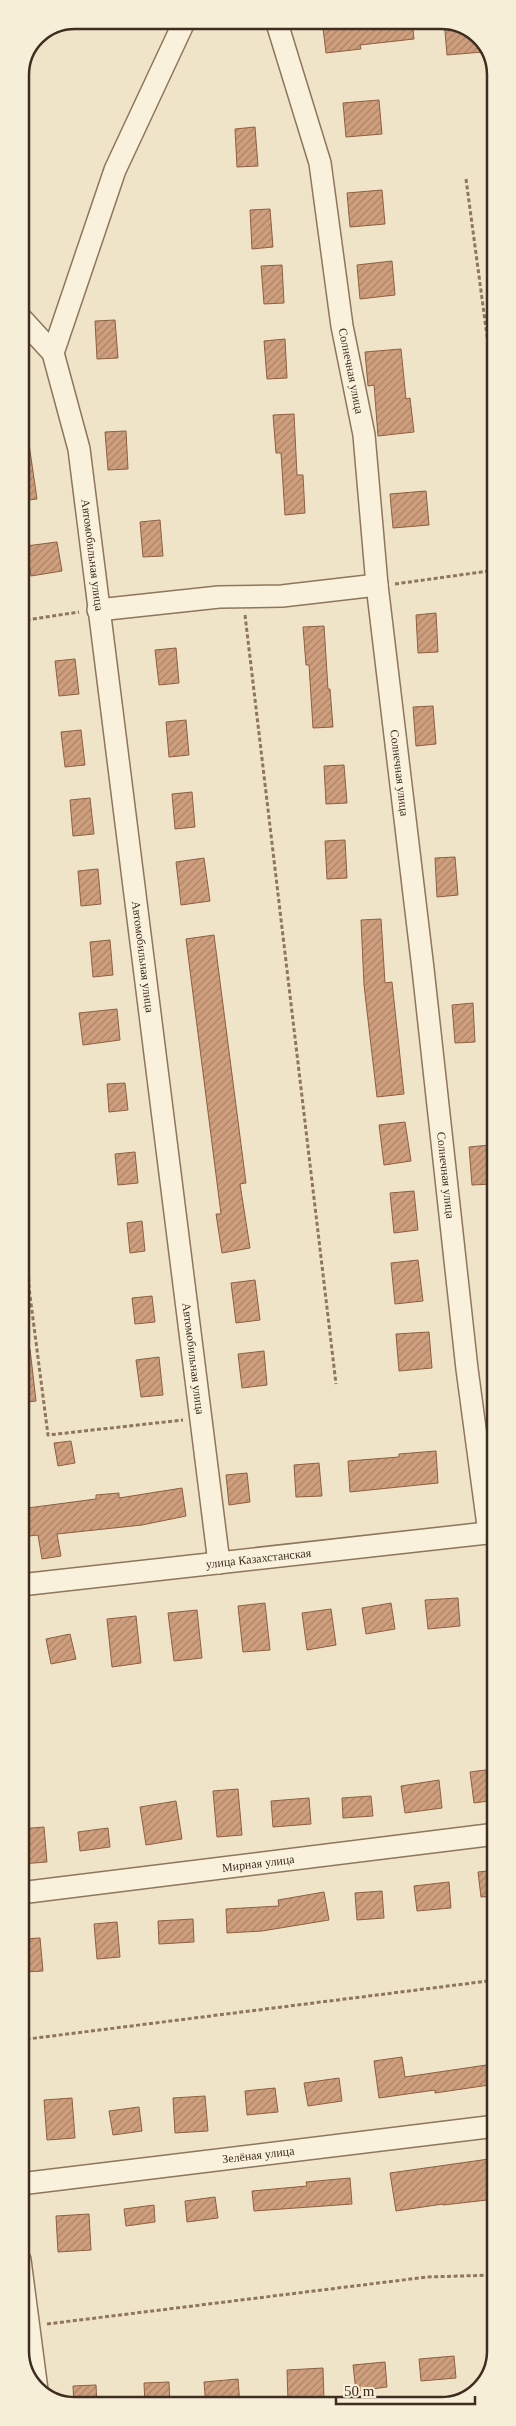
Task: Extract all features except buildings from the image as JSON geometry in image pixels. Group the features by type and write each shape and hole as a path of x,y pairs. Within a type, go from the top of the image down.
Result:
{"street":[{"path":"29,327 53,353 115,170 181,29"},
{"name":"Солнечная улица","path":"279,29 320,163 342,326 364,435 377,585 423,969 467,1369 487,1495"},
{"name":"Автомобильная улица","path":"53,353 79,449 219,1563"},
{"path":"98,610 242,597 282,596 377,585"},
{"name":"улица Казахстанская","path":"29,1584 487,1534"},
{"name":"Мирная улица","path":"29,1892 487,1835"},
{"name":"Зелёная улица","path":"29,2183 487,2127"},
{"path":"29,2326 35,2375"}],"path":[{"path":"466,179 487,336"},
{"path":"377,585 487,571"},
{"path":"242,597 336,1384"},
{"path":"29,620 98,610"},
{"path":"29,1288 48,1435 201,1418"},
{"path":"29,2039 487,1981"},
{"path":"29,2326 426,2277 487,2275"}]}
